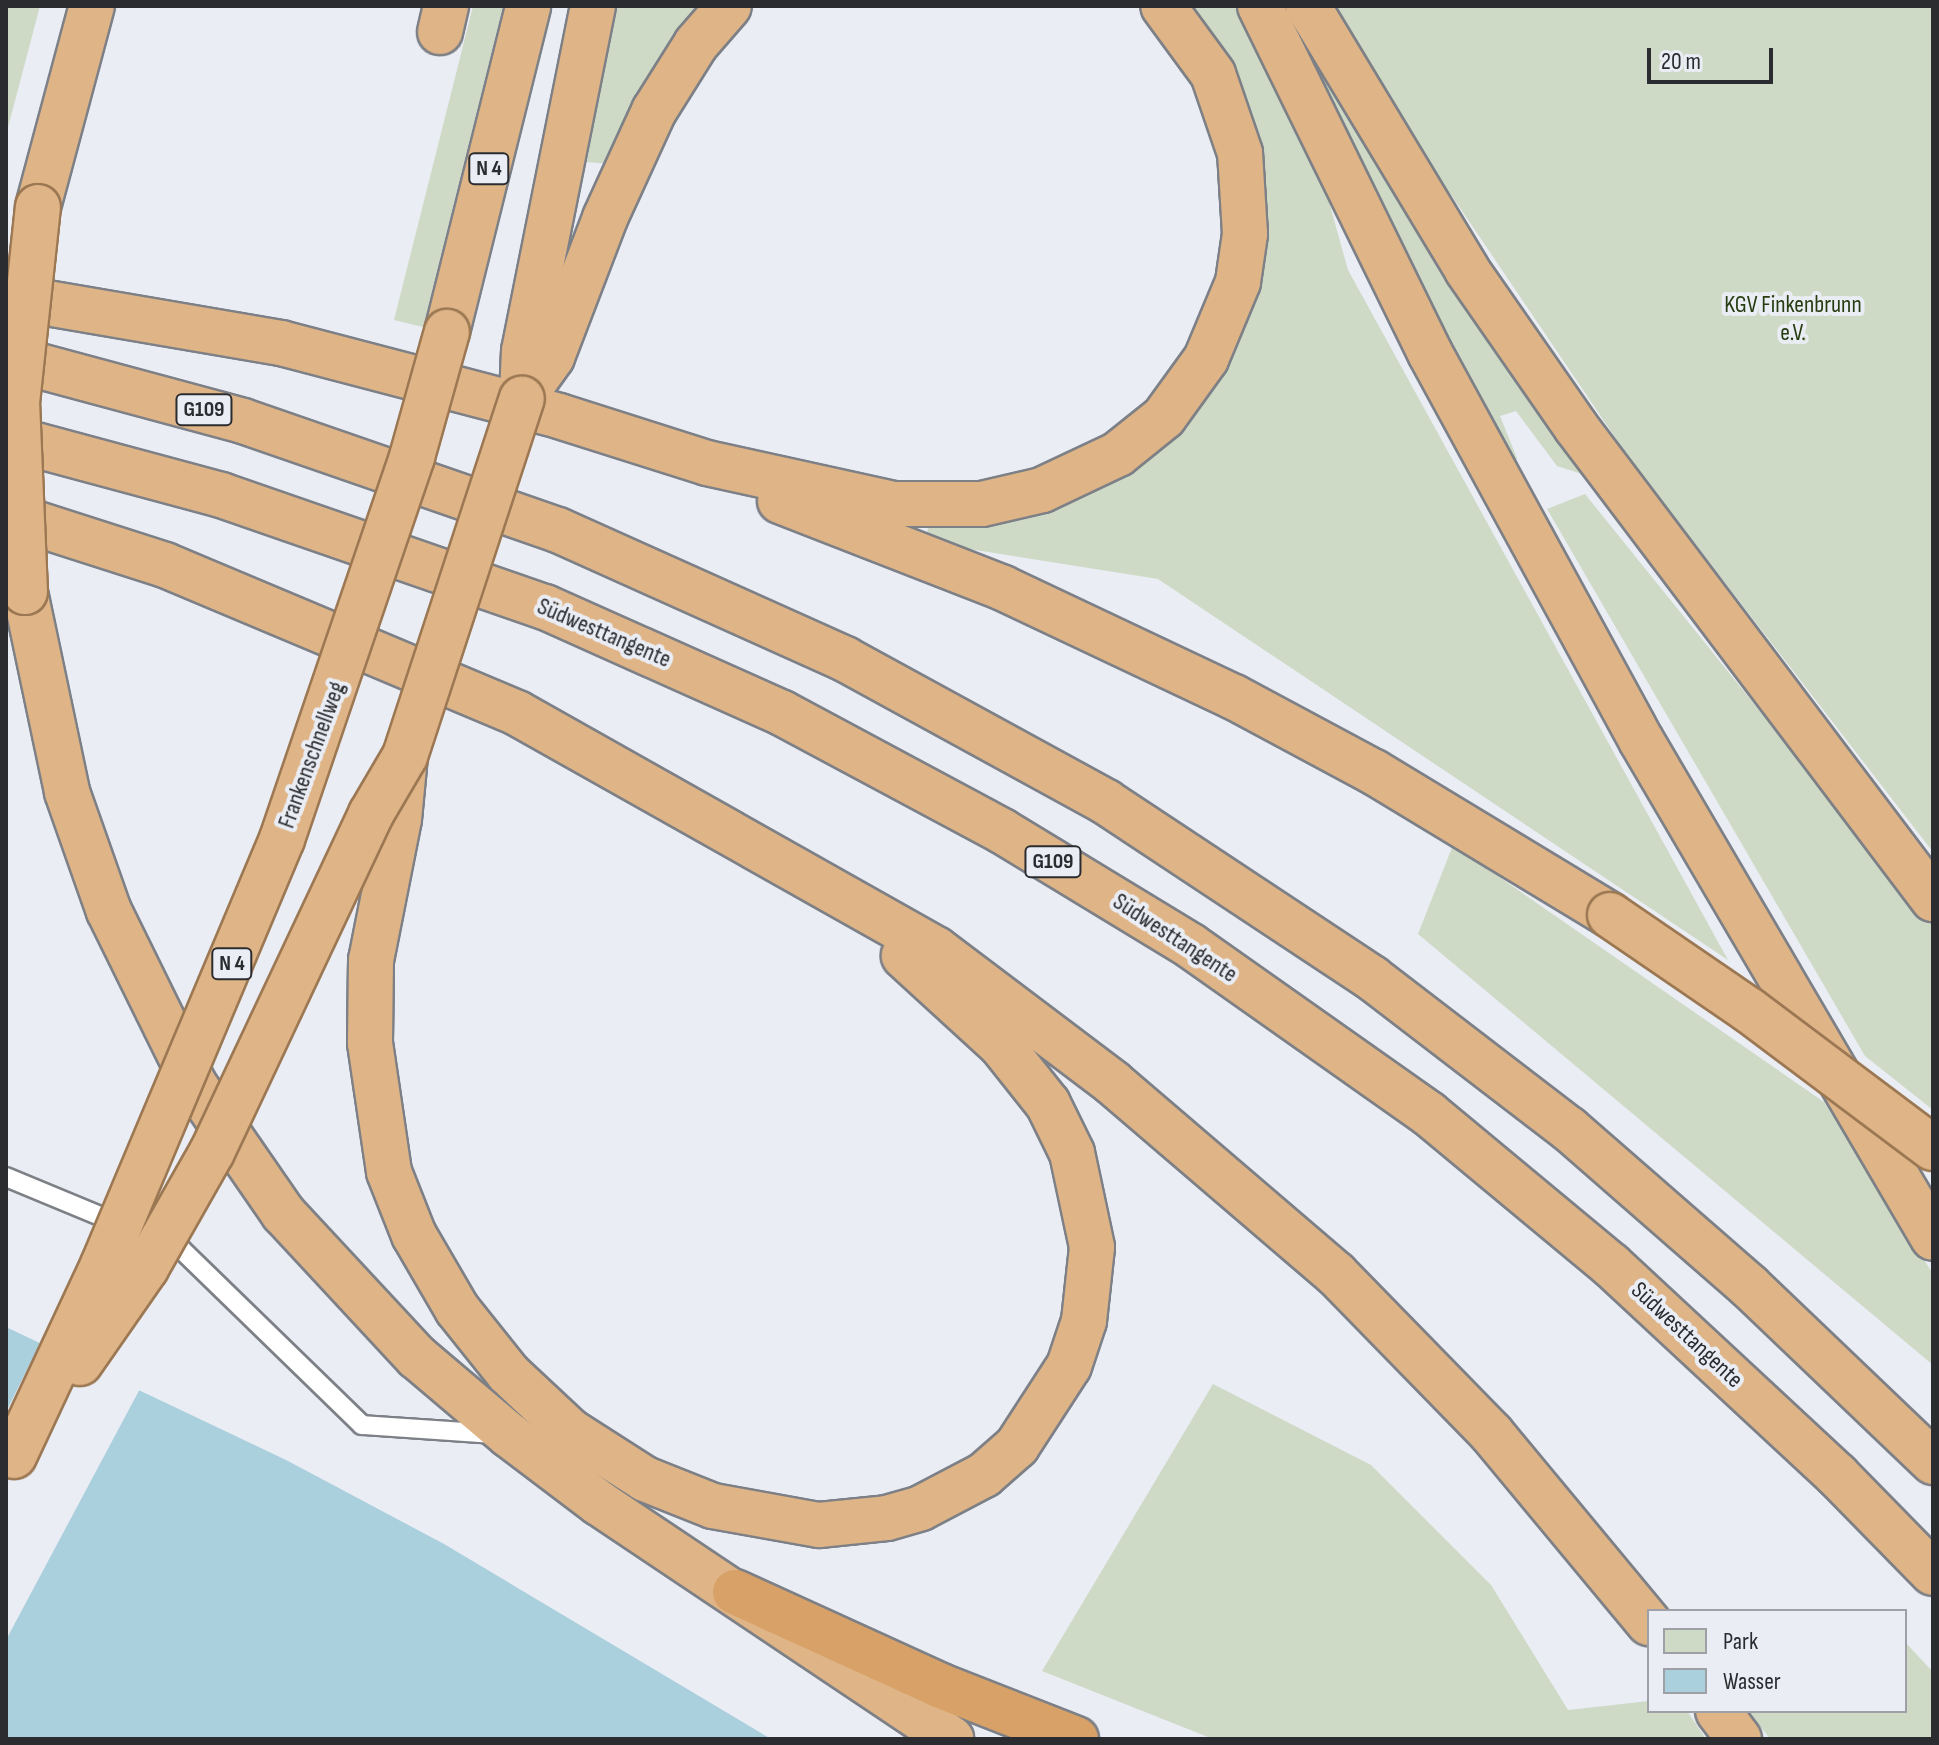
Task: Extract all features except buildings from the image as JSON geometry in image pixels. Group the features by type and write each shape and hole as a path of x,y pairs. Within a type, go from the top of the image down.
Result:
{"highway":[{"path":"92,6 38,207 17,403 25,592 51,729 78,827 131,960 194,1084 264,1187 330,1269 417,1357 509,1435 599,1503 951,1739"},
{"name":"Frankenschnellweg","path":"10,1464 109,1251 282,839 412,457 447,332 528,6"},
{"path":"538,354 593,6"},
{"path":"10,1464 146,1268 212,1152 371,814 405,756 538,354 654,111 696,44 729,6"},
{"path":"6,296 281,343 559,416 707,463 893,504 982,504 1079,476 1118,454 1164,417 1200,368 1225,321 1245,234 1244,184 1228,112 1190,37 1163,6"},
{"path":"1260,6 1489,463 1715,872 1933,1238"},
{"path":"1308,6 1467,270 1576,427 1933,899"},
{"name":"G109","path":"6,357 243,421 558,530 845,659 1094,795 1250,893 1483,1060 1665,1210 1933,1462"},
{"name":"Südwesttangente","path":"6,437 221,495 545,607 782,713 1029,847 1191,946 1429,1114 1611,1265 1837,1475 1933,1573"},
{"path":"707,463 790,506 1003,588 1234,697 1374,772 1610,915 1749,1010 1933,1148"},
{"path":"6,514 165,565 504,707 915,935 998,992 1280,1222 1460,1400 1647,1621"},
{"path":"405,756 399,819 371,960 375,1106 389,1172 414,1235 457,1309 508,1373 570,1431 645,1479 713,1506 776,1521 860,1522 921,1508 984,1475 1017,1446 1045,1411 1069,1366 1084,1321 1091,1284 1088,1210 1063,1132 1017,1064 828,887"},
{"path":"735,1592 941,1686 1076,1739"},
{"path":"1720,1713 1739,1739"}],"lane":[{"path":"6,1177 182,1250 362,1425 509,1435"}],"green space":[{"path":"6,6 40,6 6,135"},
{"path":"473,6 503,6 423,327 394,320"},
{"path":"614,6 700,6 671,42 609,164 587,162"},
{"path":"1186,6 1239,6 1321,173 1348,270 1728,960 1158,579 925,542 928,528 989,525 1041,512 1088,495 1131,469 1256,283"},
{"name":"KGV Finkenbrunn e.V.","path":"1333,6 1933,6 1933,852 1631,461 1354,51"},
{"path":"1304,38 1588,476 1557,466 1516,411 1500,416 1517,458 1511,471 1292,43"},
{"path":"1585,494 1933,926 1933,1110 1865,1056 1547,509"},
{"path":"1453,845 1824,1102 1933,1274 1933,1365 1418,934"},
{"path":"1213,1384 1371,1465 1491,1585 1568,1710 1647,1701 1647,1713 1688,1713 1706,1739 1213,1739 1042,1671"},
{"path":"1907,1644 1933,1672 1933,1739 1770,1739 1750,1713 1907,1713"}],"water":[{"path":"6,1327 288,1461 444,1544 771,1739 6,1739"}],"pier":[{"path":"42,1339 142,1385 6,1640 6,1412"}]}
